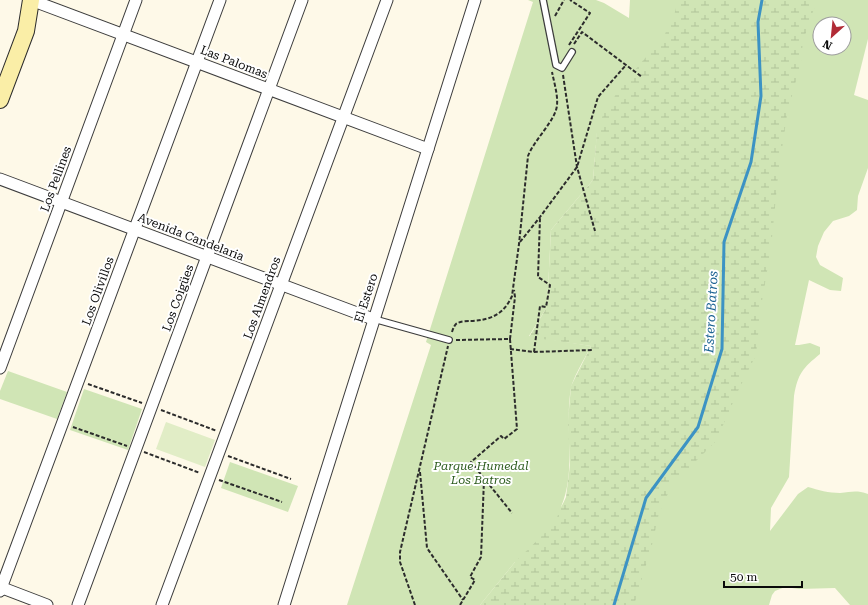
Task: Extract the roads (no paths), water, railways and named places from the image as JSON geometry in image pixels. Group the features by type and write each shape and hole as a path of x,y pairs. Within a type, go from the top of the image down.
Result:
{"main road":[{"path":"0,100 26,31 31,0"}],"street":[{"name":"Las Palomas","path":"31,0 428,149"},
{"name":"Los Pellines","path":"0,368 136,0"},
{"name":"Los Olivillos","path":"0,589 220,0"},
{"name":"Los Coigües","path":"78,605 302,0"},
{"name":"Los Almendros","path":"162,605 387,0"},
{"name":"El Estero","path":"284,605 373,319 475,0"},
{"name":"Avenida Candelaria","path":"0,179 373,319"},
{"path":"0,589 47,605"}],"lane":[{"path":"543,0 556,65 562,68 570,51"},
{"path":"373,319 449,340"}],"waterway":[{"name":"Estero Batros","path":"614,605 646,498 698,427 722,349 724,242 751,162 761,96 758,22 762,0"}],"park label":[{"name":"Parque Humedal Los Batros","path":"481,473"}]}
